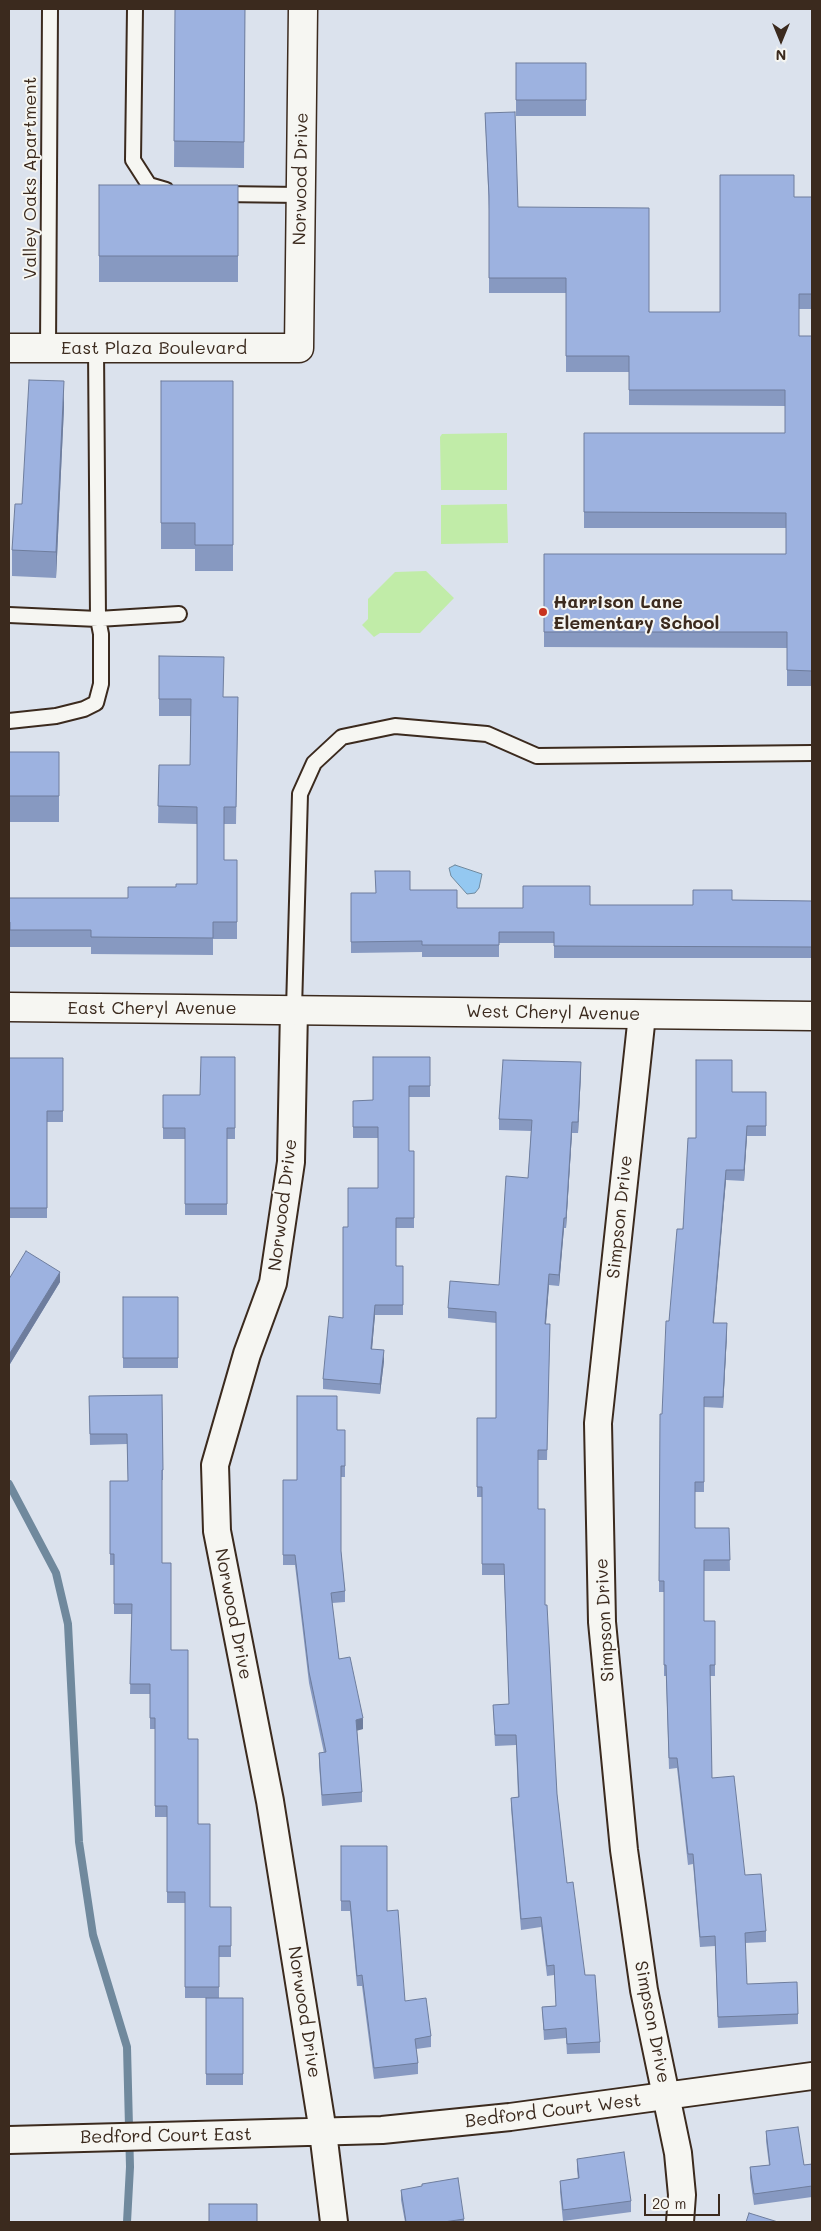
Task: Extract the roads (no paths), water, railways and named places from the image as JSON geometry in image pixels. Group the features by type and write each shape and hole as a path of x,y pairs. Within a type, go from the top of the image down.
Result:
{"street":[{"name":"Norwood Drive","path":"299,348 303,9"},
{"name":"East Plaza Boulevard","path":"9,348 299,348"},
{"name":"East Cheryl Avenue","path":"9,1007 294,1009"},
{"name":"Norwood Drive","path":"294,1009 292,1162 273,1284 247,1354 215,1465 217,1531 270,1801 323,2132 334,2222"},
{"name":"West Cheryl Avenue","path":"294,1009 812,1016"},
{"name":"Simpson Drive","path":"642,1015 598,1423 602,1622 624,1850 644,1990 678,2153 682,2195 680,2222"},
{"name":"Bedford Court West","path":"323,2132 382,2130 510,2117 812,2076"},
{"name":"Bedford Court East","path":"9,2140 323,2132"}],"lane":[{"name":"Valley Oaks Apartment","path":"48,348 50,9"},
{"path":"135,9 133,160 149,185 180,194"},
{"path":"208,194 301,195"},
{"path":"9,720 56,716 84,709 96,703 101,684 101,634 98,619 96,348"},
{"path":"9,615 98,619 179,614"},
{"path":"294,1009 300,794 314,763 342,738 395,726 487,734 538,756 812,753"}],"water":[{"path":"455,865 482,874 479,888 475,893 467,894 451,876 449,868"}],"waterway":[{"path":"9,1484 56,1573 68,1624 79,1842 93,1935 127,2047 130,2167 127,2222"}],"place":[{"name":"Harrison Lane Elementary School","path":"543,612"}]}
